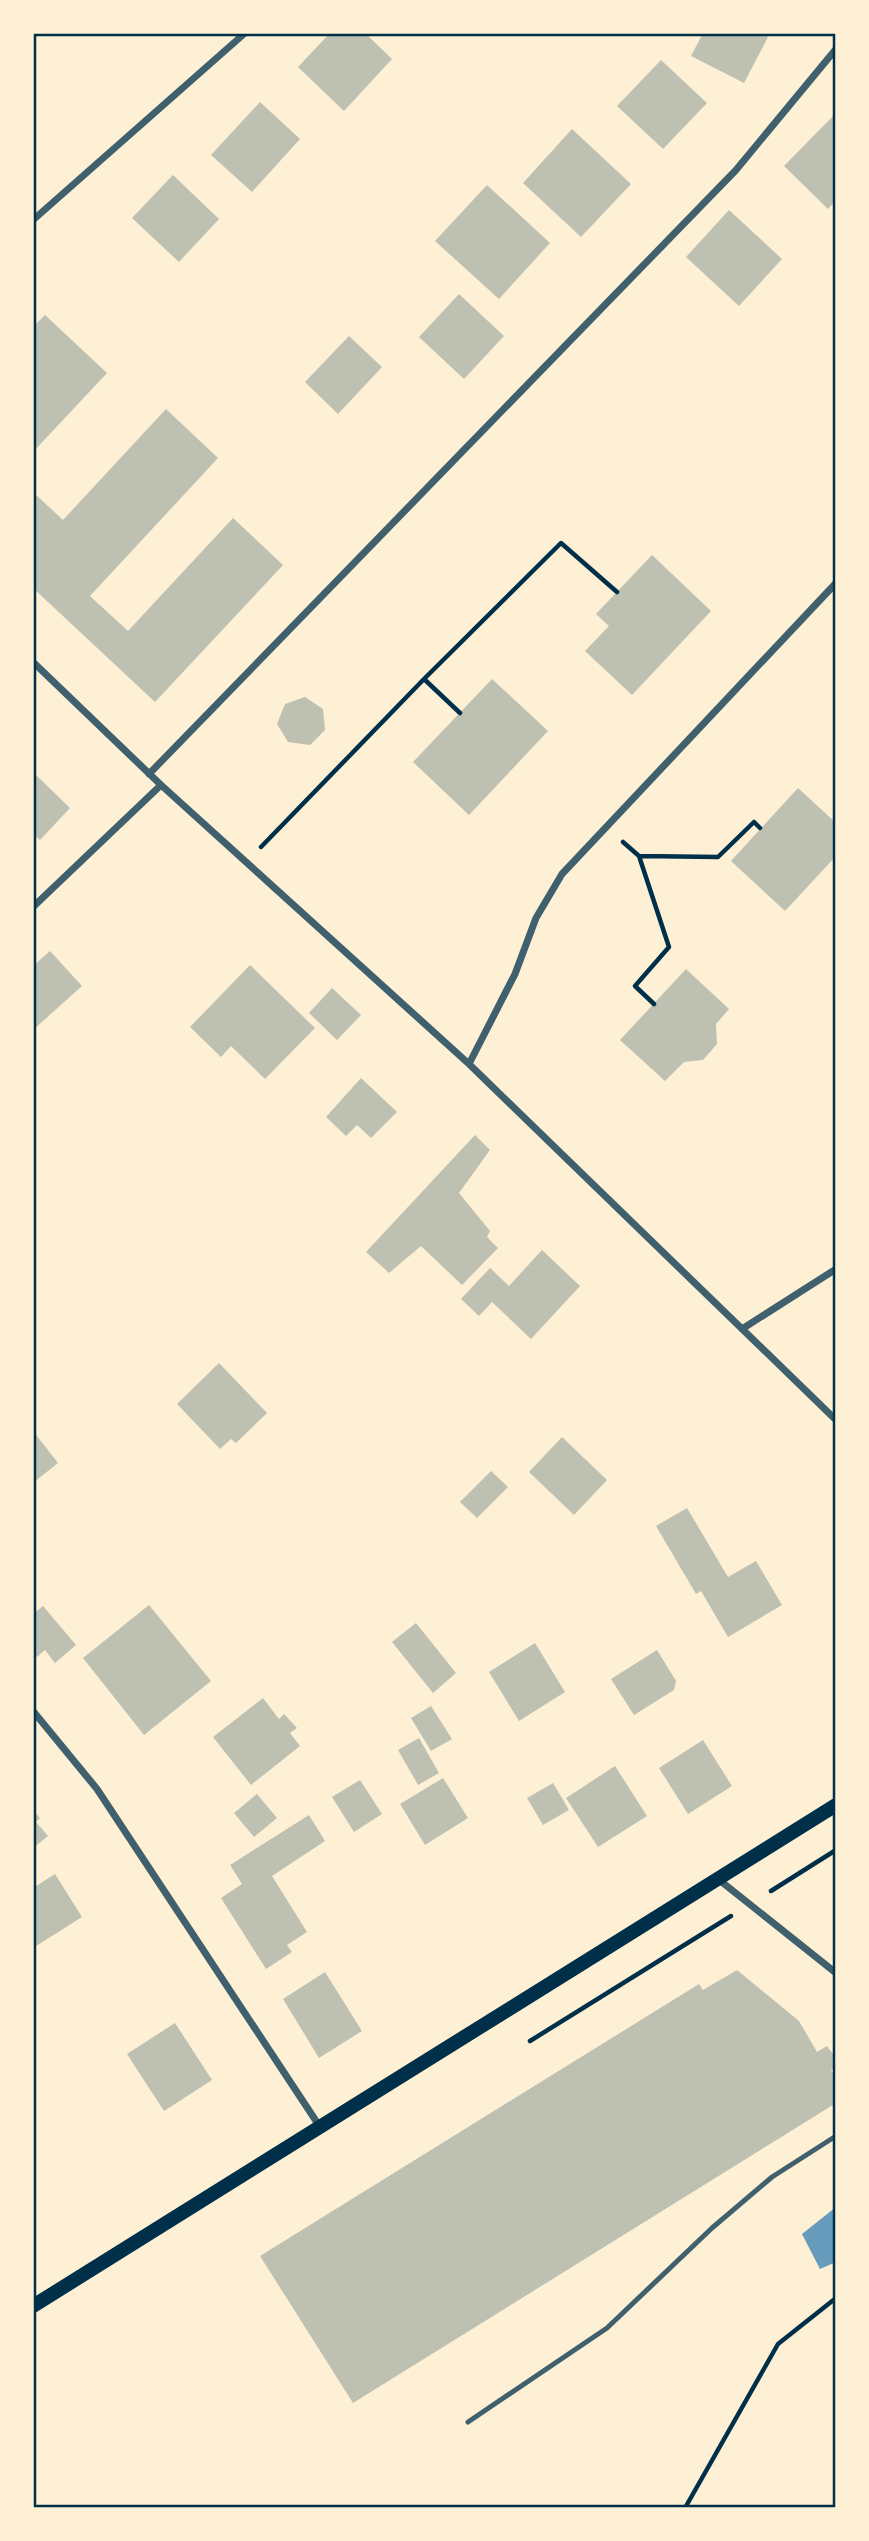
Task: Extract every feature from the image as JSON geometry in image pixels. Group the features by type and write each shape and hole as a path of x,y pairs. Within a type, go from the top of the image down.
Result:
{"main road":[{"path":"33,2306 836,1805"}],"street":[{"path":"33,220 245,33"},
{"path":"149,774 736,170 836,49"},
{"path":"469,1064 516,974 536,918 562,874 836,583"},
{"path":"33,662 160,785 469,1064 836,1420"},
{"path":"33,907 160,785"},
{"path":"742,1329 836,1269"},
{"path":"33,1711 97,1789 320,2127"},
{"path":"717,1878 836,1973"}],"lane":[{"path":"468,2422 607,2328 772,2177 836,2136"}],"path":[{"path":"267,839 561,542 617,592"},
{"path":"424,679 460,713"},
{"path":"639,856 718,858 754,822 760,828"},
{"path":"606,827 639,856 669,947 635,986 654,1004"},
{"path":"530,2041 836,1850"},
{"path":"685,2508 778,2344 836,2298"}],"water":[{"path":"836,2207 836,2262 820,2269 802,2234"}],"building":[{"path":"330,33 365,33 392,59 344,111 298,67"},
{"path":"703,33 761,33 768,37 744,83 691,56"},
{"path":"661,60 707,103 663,149 617,106"},
{"path":"260,102 300,139 252,192 211,155"},
{"path":"836,113 836,200 828,209 784,166"},
{"path":"572,129 631,184 581,237 523,183"},
{"path":"173,175 219,219 179,262 132,218"},
{"path":"487,185 550,243 499,299 435,241"},
{"path":"729,210 782,259 739,306 686,257"},
{"path":"459,294 504,336 464,379 419,337"},
{"path":"45,315 107,373 33,452 33,327"},
{"path":"349,336 382,367 338,414 305,382"},
{"path":"166,409 218,458 90,596 128,631 233,518 283,565 155,702 33,588 33,492 63,520"},
{"path":"652,555 711,611 632,695 585,651 609,626 596,614"},
{"path":"492,679 548,731 469,815 413,762"},
{"path":"305,697 323,709 325,730 310,745 288,742 277,724 285,704"},
{"path":"35,774 70,808 40,840 33,834"},
{"path":"798,788 836,823 836,856 785,911 731,861"},
{"path":"50,951 82,986 33,1030 33,966"},
{"path":"250,965 315,1028 265,1079 231,1046 221,1057 190,1027"},
{"path":"686,969 729,1009 716,1024 717,1044 703,1060 684,1062 665,1081 620,1040"},
{"path":"332,988 361,1015 337,1040 309,1013"},
{"path":"361,1078 397,1112 371,1138 357,1125 346,1136 326,1117"},
{"path":"475,1135 490,1150 459,1193 490,1231 487,1237 498,1248 462,1285 421,1246 389,1273 366,1252"},
{"path":"542,1250 580,1286 531,1339 492,1302 479,1316 461,1299 490,1268 509,1286"},
{"path":"219,1363 267,1413 236,1443 231,1439 220,1449 177,1404"},
{"path":"33,1431 58,1463 33,1483"},
{"path":"562,1437 607,1480 574,1515 529,1472"},
{"path":"491,1471 508,1487 477,1518 460,1502"},
{"path":"687,1508 728,1577 756,1561 782,1605 728,1637 701,1591 696,1594 656,1526"},
{"path":"149,1605 211,1681 144,1735 83,1658"},
{"path":"43,1606 76,1645 55,1663 45,1650 37,1657 33,1652 33,1614"},
{"path":"416,1623 456,1673 433,1693 392,1642"},
{"path":"535,1643 565,1692 519,1721 489,1672"},
{"path":"657,1650 676,1681 674,1690 634,1715 611,1679"},
{"path":"263,1698 279,1719 284,1714 297,1728 290,1733 300,1746 251,1785 213,1737"},
{"path":"431,1706 452,1739 431,1751 411,1718"},
{"path":"419,1738 439,1773 418,1785 398,1750"},
{"path":"703,1740 732,1786 688,1814 659,1768"},
{"path":"615,1766 647,1816 598,1847 566,1798"},
{"path":"443,1778 468,1818 425,1845 400,1804"},
{"path":"360,1780 382,1814 354,1832 332,1797"},
{"path":"553,1783 569,1810 543,1825 527,1798"},
{"path":"257,1794 277,1818 254,1837 234,1813"},
{"path":"33,1810 40,1818 36,1822 48,1836 33,1848"},
{"path":"309,1815 325,1841 272,1876 307,1932 287,1945 292,1952 266,1969 221,1898 242,1884 230,1865"},
{"path":"55,1874 82,1917 33,1948 33,1888"},
{"path":"737,1970 799,2021 817,2052 827,2046 836,2058 836,2068 831,2070 836,2078 836,2103 353,2403 260,2256 699,1984 703,1990"},
{"path":"325,1972 362,2031 319,2058 283,1999"},
{"path":"175,2023 212,2080 164,2111 127,2054"}]}
